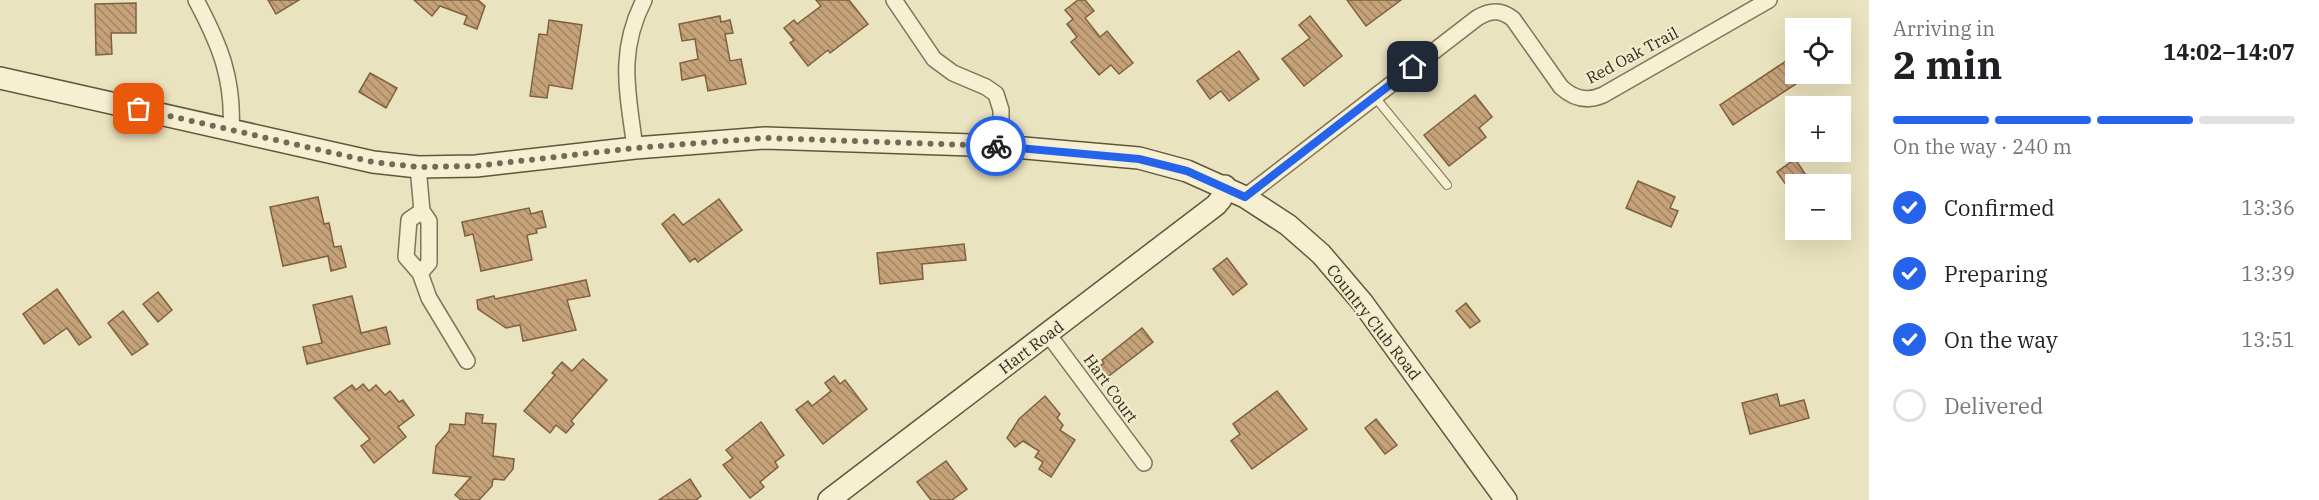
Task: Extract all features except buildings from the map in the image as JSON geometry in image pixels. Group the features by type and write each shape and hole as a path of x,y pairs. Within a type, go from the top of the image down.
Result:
{"main road":[{"name":"Country Club Road","path":"0,78 373,162 418,167 476,166 635,148 765,138 1001,146 1139,159 1187,171 1225,186 1245,197 1288,225 1321,255 1362,302 1506,500"},
{"name":"Hart Road","path":"829,500 1216,205 1221,199 1225,186"}],"street":[{"path":"196,0 214,36 227,70 232,103 231,131"},
{"path":"635,148 626,57 633,25 644,0"},
{"path":"894,0 922,45 934,59 952,73 986,87 996,94 1001,110 1001,146"},
{"path":"1476,18 1501,0"},
{"name":"Red Oak Trail","path":"1245,197 1476,18 1494,11 1509,15 1517,23 1561,87 1572,95 1585,99 1603,95 1769,0"},
{"path":"418,167 422,211 429,221 429,263 420,273"},
{"path":"422,211 409,220 406,256 420,273 429,298 467,361"},
{"name":"Hart Court","path":"1048,334 1144,463"}],"lane":[{"path":"1374,96 1447,185"}],"way so far":[{"path":"139,109 373,162 418,167 476,166 635,148 765,138 996,146"}],"route":[{"path":"996,146 1139,159 1187,171 1225,186 1245,197 1413,67"}]}
